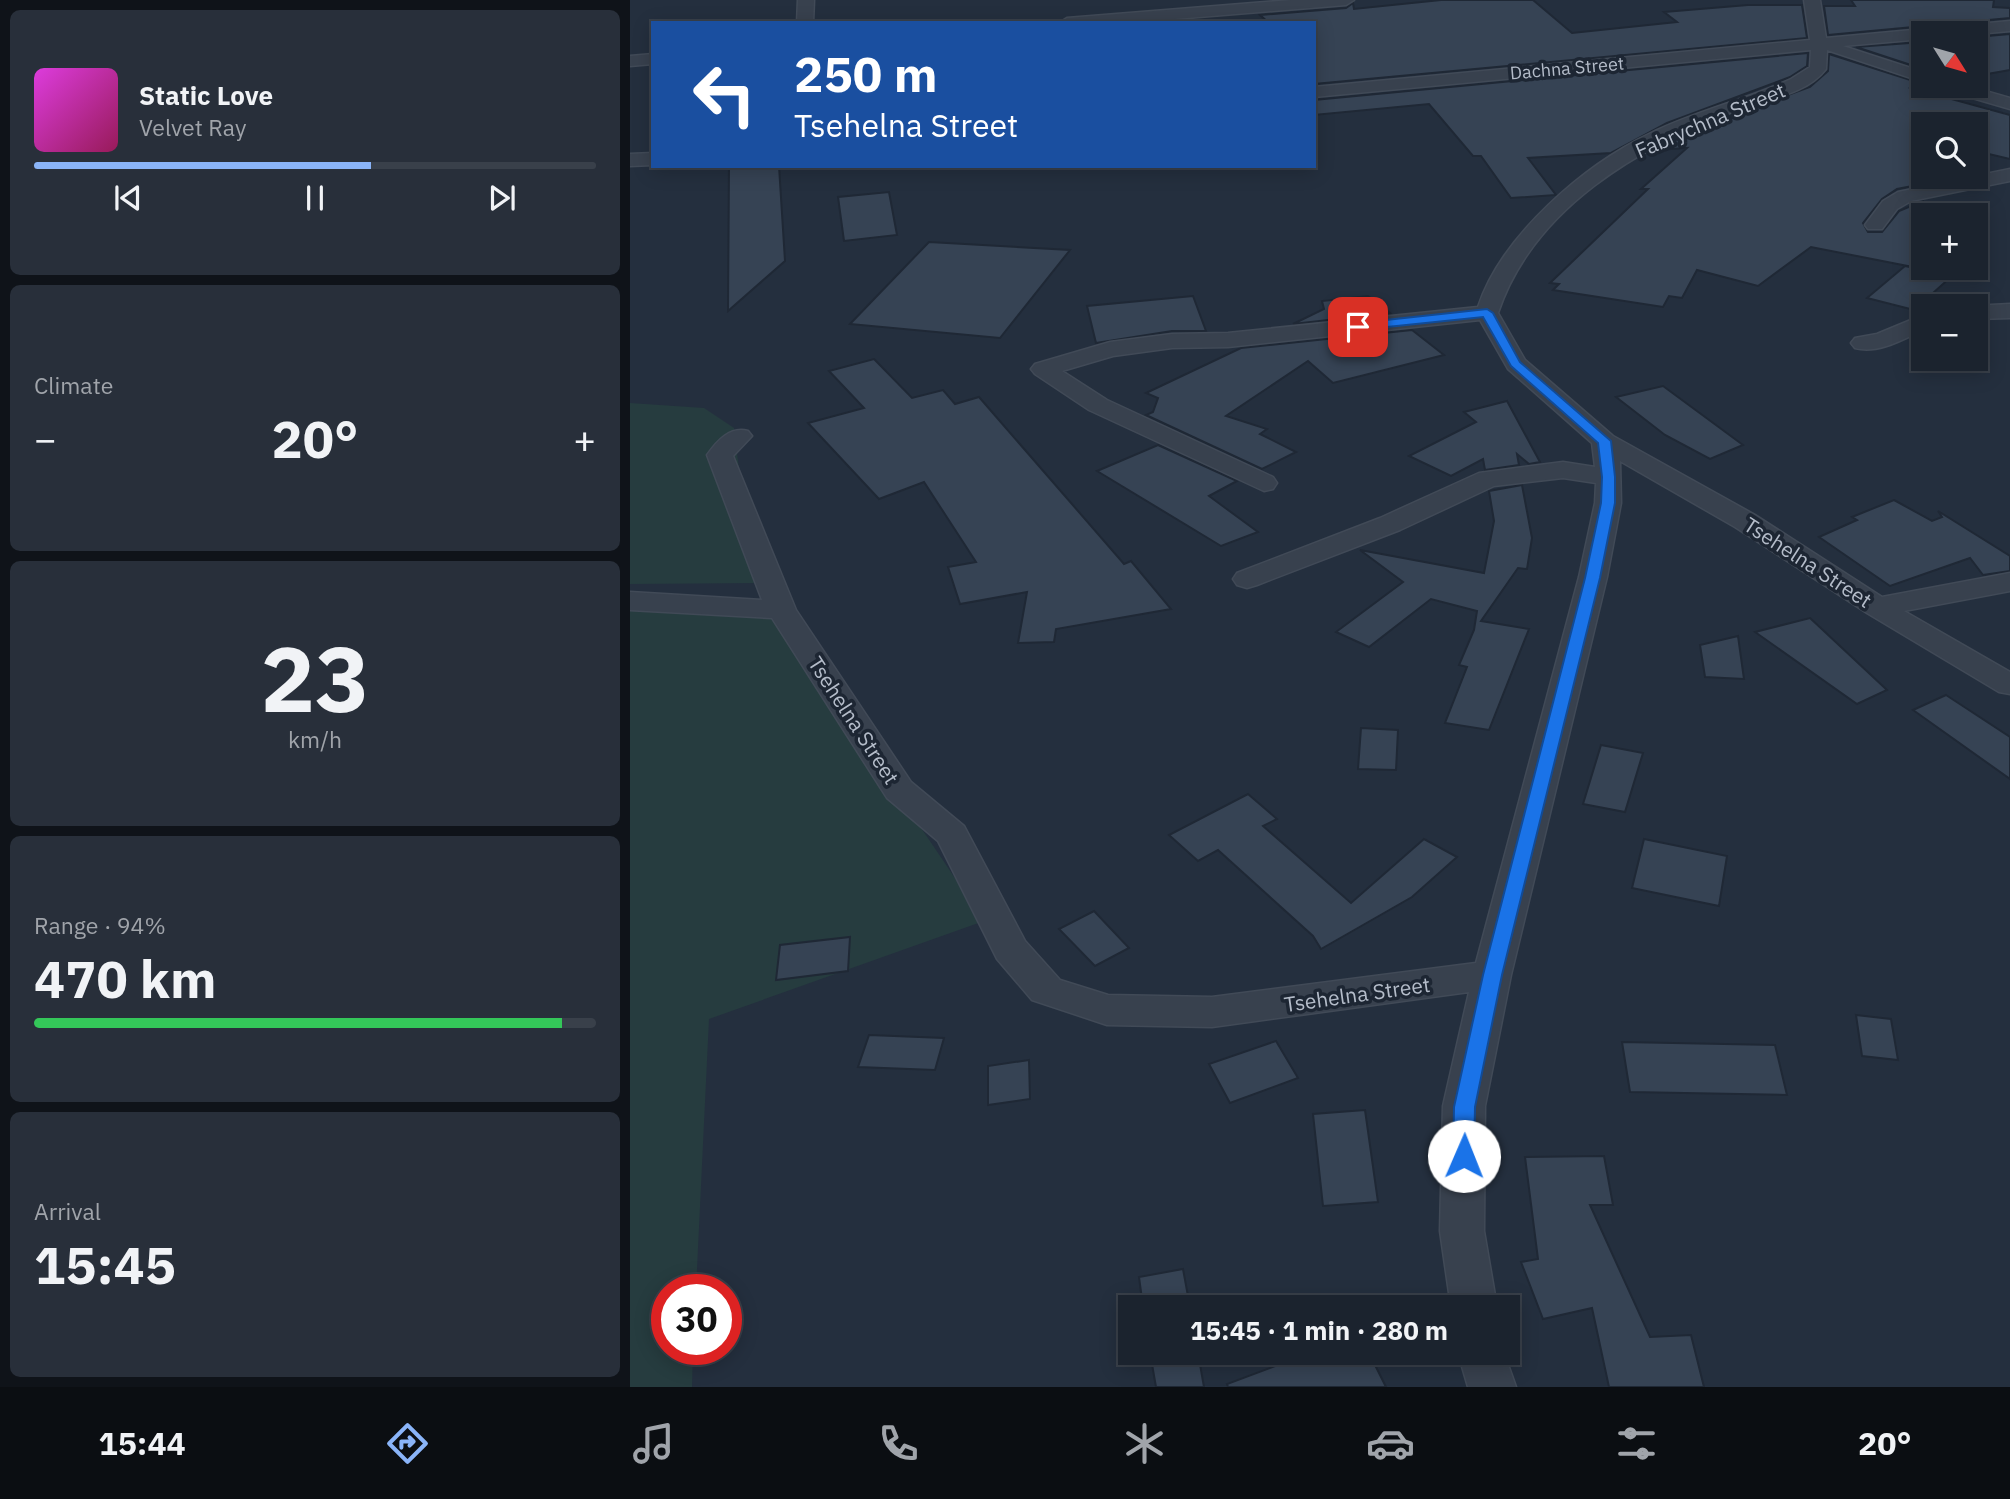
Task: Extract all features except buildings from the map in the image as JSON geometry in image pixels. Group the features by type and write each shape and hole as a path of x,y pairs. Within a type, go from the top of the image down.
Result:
{"street":[{"path":"805,21 806,0"},
{"path":"1091,21 1346,0"},
{"name":"Fabrychna Street","path":"1487,313 1499,280 1530,237 1575,194 1622,157 1674,130 1806,79 1818,69 1819,45 1812,0"},
{"path":"1988,28 2010,26"},
{"name":"Dachna Street","path":"1316,92 1911,35"},
{"name":"Dachna Street","path":"1819,45 1911,73"},
{"path":"630,61 651,59"},
{"path":"1988,97 2010,104"},
{"path":"630,160 651,159"},
{"path":"1875,225 1890,205 1905,196 2010,175"},
{"path":"1988,311 2010,310"},
{"path":"1264,483 1098,405 1043,369 1110,349 1172,341 1228,340 1487,313 1516,364 1604,441 1609,477 1608,503 1592,578 1492,975 1464,1107 1462,1231 1472,1295"},
{"path":"1863,343 1882,340 1911,327"},
{"name":"Tsehelna Street","path":"739,436 720,455 781,610 899,790 952,834 1010,948 1046,990 1107,1010 1212,1012 1492,975"},
{"name":"Tsehelna Street","path":"1604,441 1745,521 1877,607 2010,685"},
{"path":"1247,579 1390,524 1488,479 1563,470 1609,477"},
{"path":"1877,607 2010,582"},
{"path":"630,601 781,610"},
{"path":"1485,1365 1492,1387"}],"green space":[{"path":"630,403 704,408 734,428 749,552 764,583 630,584"},
{"path":"767,600 984,921 709,1019 697,1274 651,1274 651,1365 693,1365 692,1387 630,1387 630,606"}],"route":[{"path":"1358,327 1487,313 1516,364 1604,441 1609,477 1608,503 1592,578 1492,975 1464,1107 1464,1156"}]}
